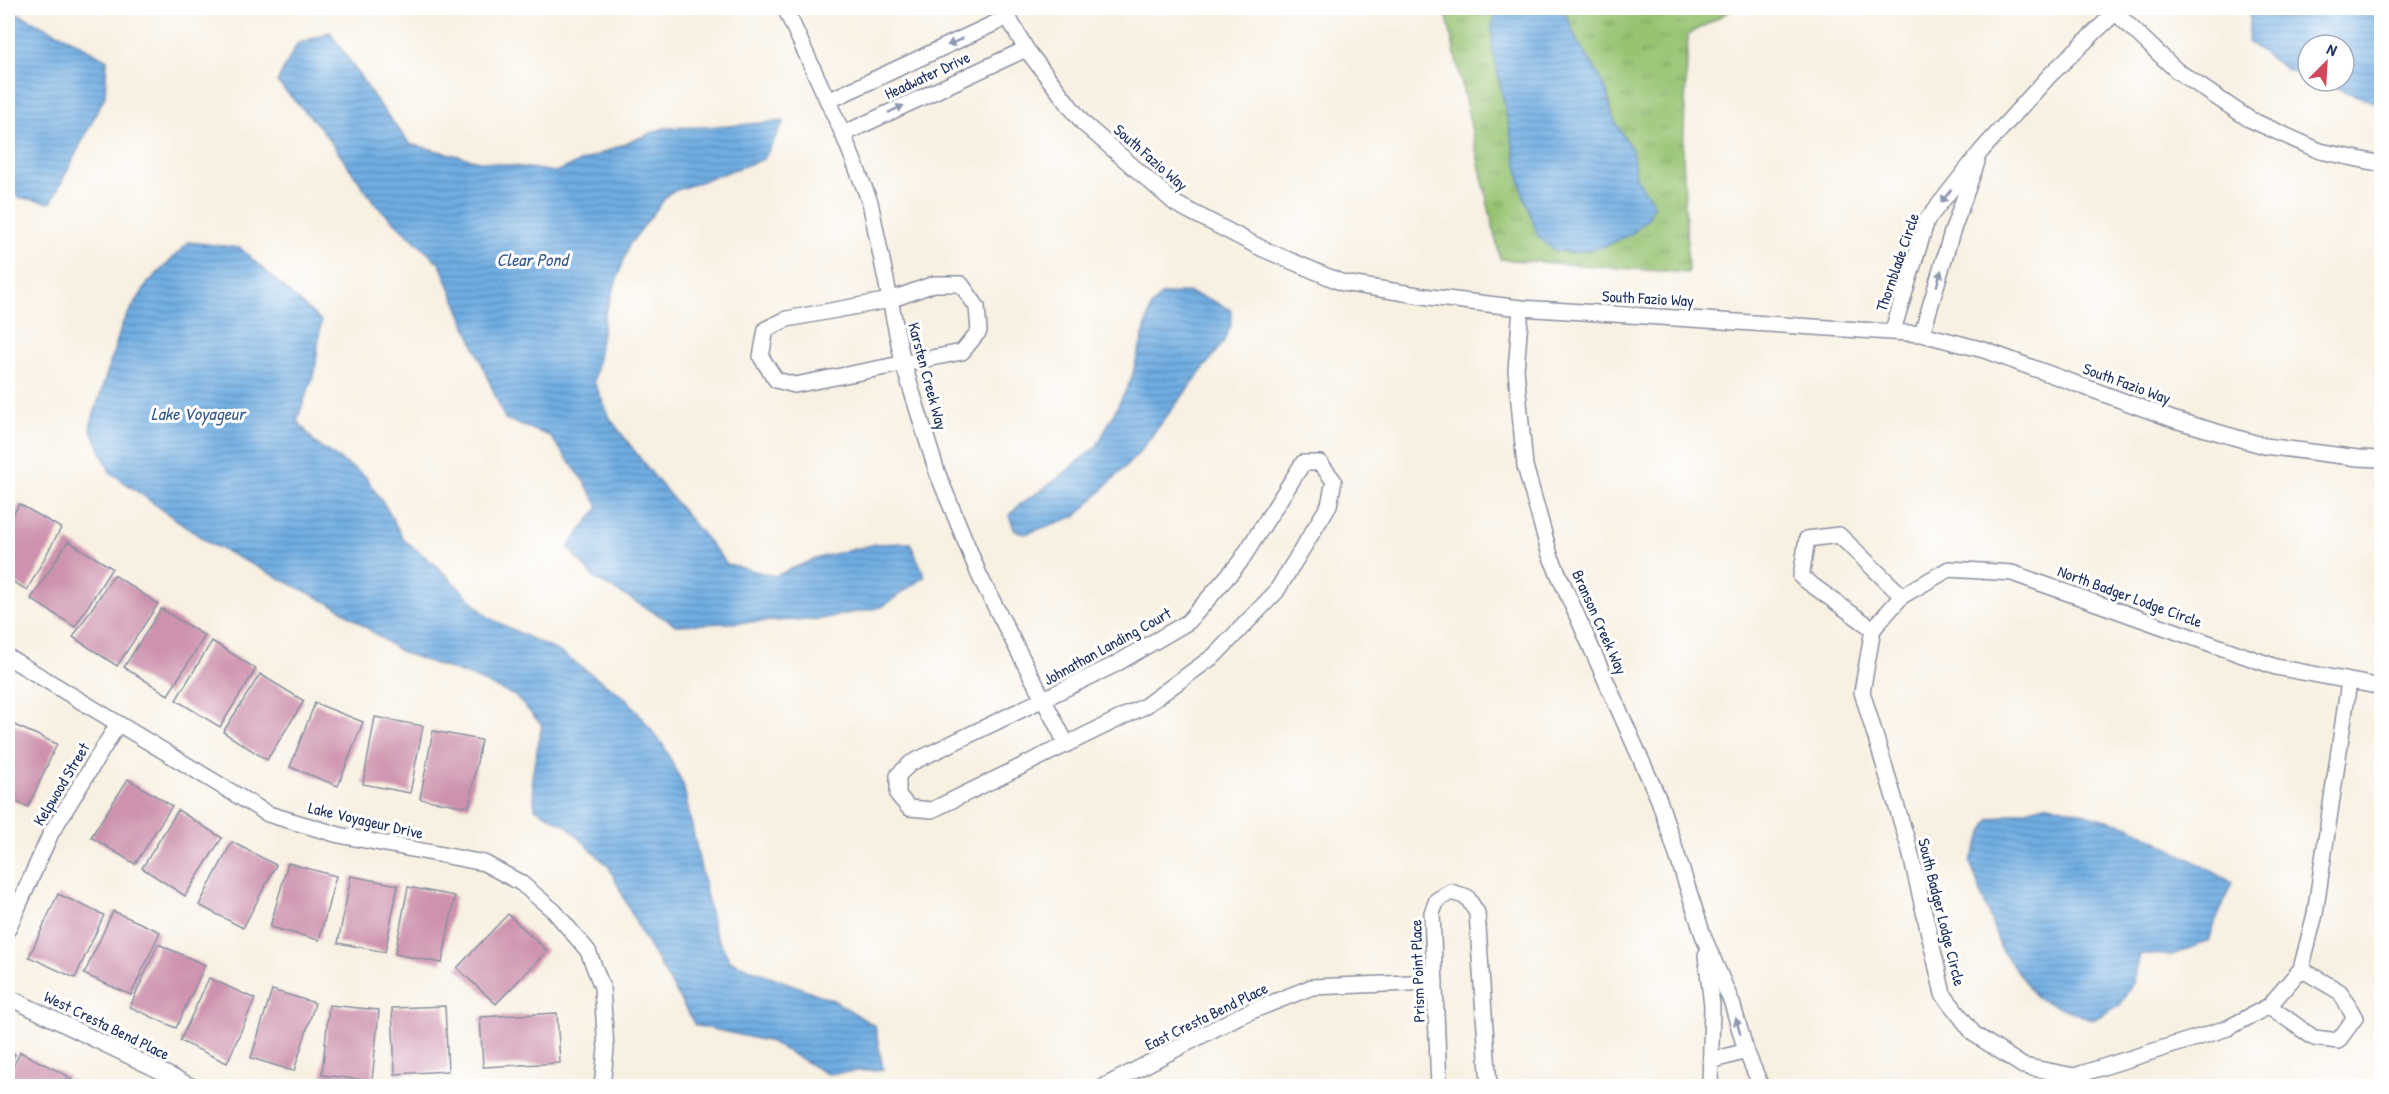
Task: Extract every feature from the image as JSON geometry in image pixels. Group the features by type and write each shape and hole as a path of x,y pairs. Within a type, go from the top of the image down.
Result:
{"street":[{"name":"Karsten Creek Way","path":"785,8 843,134 870,202 903,363 937,472 980,577 1066,743"},
{"name":"Thornblade Circle","path":"1893,330 1927,220 1982,150 2050,75 2118,10"},
{"path":"2118,10 2176,70 2249,119 2320,151 2382,164"},
{"name":"Headwater Drive","path":"828,101 1006,12"},
{"name":"South Fazio Way","path":"1006,12 1026,49 1083,123 1176,204 1263,249 1343,283 1521,308 1893,330 1922,334 1984,350 2175,420 2265,446 2382,459"},
{"name":"Headwater Drive","path":"843,134 1026,49"},
{"name":"Thornblade Circle","path":"1922,334 1952,232 1982,150"},
{"path":"934,284 961,284 977,307 979,331 962,352 903,363 795,385 776,380 761,357 766,329 787,319 890,300 934,284"},
{"name":"Branson Creek Way","path":"1521,308 1516,370 1525,466 1550,555 1659,800 1704,938 1732,1004 1746,1051 1761,1086"},
{"name":"Johnathan Landing Court","path":"1303,463 1320,463 1334,481 1329,505 1276,592 1215,655 1145,705 1066,743 932,810 909,808 898,795 898,775 911,762 1114,665 1188,622 1240,562 1303,463"},
{"path":"1873,629 1801,578 1807,540 1839,535 1902,596"},
{"name":"North Badger Lodge Circle","path":"1873,629 1902,596 1949,569 2012,573 2276,667 2382,687"},
{"name":"South Badger Lodge Circle","path":"1873,629 1863,692 1909,847 1943,994 1974,1034 2023,1066 2074,1076 2228,1028 2269,1006 2301,969 2315,914 2349,682"},
{"name":"Lake Voyageur Drive","path":"8,657 268,814 339,835 484,863 521,883 554,911 588,951 602,987 606,1048 602,1086"},
{"name":"North Badger Lodge Circle","path":"2349,682 2382,675"},
{"name":"Kelpwood Street","path":"8,929 51,833 118,724"},
{"name":"Prism Point Place","path":"1439,1086 1432,913 1437,900 1451,892 1467,897 1477,913 1488,1086"},
{"name":"Branson Creek Way","path":"1704,938 1712,1006 1710,1086"},
{"path":"2269,1006 2314,1038 2338,1041 2355,1018 2340,992 2301,969"},
{"name":"East Cresta Bend Place","path":"1105,1086 1124,1082 1239,1016 1312,987 1435,982"},
{"name":"West Cresta Bend Place","path":"8,997 191,1086"},
{"path":"1711,1060 1746,1051"}],"green space":[{"path":"1445,8 1735,8 1688,35 1683,155 1688,273 1500,259"}],"water":[{"path":"1535,8 1559,8 1567,16 1577,41 1607,92 1612,116 1632,150 1636,177 1654,204 1649,217 1633,233 1603,247 1571,253 1554,250 1538,236 1523,194 1492,44 1492,26 1495,15"},
{"path":"2250,8 2381,8 2381,105 2350,93 2356,93 2356,33 2296,33 2296,73 2286,69 2248,42"},
{"path":"8,9 107,60 105,96 51,203 17,197 8,178"},
{"name":"Clear Pond","path":"330,32 378,103 410,144 479,161 555,172 664,128 784,121 764,159 669,193 629,245 605,314 594,382 611,420 727,564 775,576 817,558 876,544 910,543 925,576 882,607 820,619 676,625 594,578 568,547 599,507 584,481 550,436 505,419 440,264 376,205 320,127 277,82 297,44"},
{"name":"Lake Voyageur","path":"189,242 240,248 321,321 315,371 297,420 316,444 365,476 404,540 436,565 489,618 561,653 627,699 663,745 683,784 714,931 730,961 833,1000 875,1026 883,1069 827,1074 771,1042 695,1025 640,931 609,867 567,826 535,808 532,777 542,725 515,696 470,676 401,652 337,607 209,543 110,472 90,427 123,322 148,283"},
{"path":"1187,292 1231,310 1231,325 1223,343 1137,455 1076,516 1025,534 1015,531 1009,516 1019,505 1049,485 1097,446 1131,380 1151,307 1161,295"},
{"path":"2049,804 2129,826 2232,882 2208,941 2172,955 2140,954 2134,981 2120,1005 2093,1020 2036,998 2001,949 1970,862 1989,820"}],"building":[{"path":"19,504 61,528 27,590 8,579 8,524"},
{"path":"68,541 112,568 75,627 31,599"},
{"path":"114,575 158,604 117,666 73,637"},
{"path":"161,609 205,636 168,695 124,667"},
{"path":"212,641 256,669 220,727 176,700"},
{"path":"260,674 304,701 267,760 223,732"},
{"path":"315,703 363,722 338,786 290,767"},
{"path":"375,717 423,726 410,793 363,784"},
{"path":"10,723 57,744 28,807 8,798 8,729"},
{"path":"433,731 481,740 469,807 420,799"},
{"path":"128,779 172,806 135,864 91,837"},
{"path":"178,810 222,838 185,896 142,868"},
{"path":"232,842 276,865 243,928 199,905"},
{"path":"288,863 336,876 319,940 270,927"},
{"path":"351,876 398,885 385,952 338,943"},
{"path":"408,887 455,896 442,963 395,954"},
{"path":"58,894 104,915 75,978 29,957"},
{"path":"113,911 160,932 131,995 84,974"},
{"path":"508,914 547,951 496,1004 457,968"},
{"path":"158,944 205,965 176,1028 130,1007"},
{"path":"209,978 255,999 227,1063 180,1041"},
{"path":"272,990 315,1003 294,1071 251,1058"},
{"path":"329,1005 379,1010 372,1081 322,1075"},
{"path":"445,1006 448,1071 395,1074 392,1008"},
{"path":"557,1013 560,1063 483,1067 480,1017"},
{"path":"8,1050 15,1054 8,1069"},
{"path":"20,1052 68,1076 63,1086 8,1086 8,1078"},
{"path":"70,1079 85,1086 67,1086"}]}
